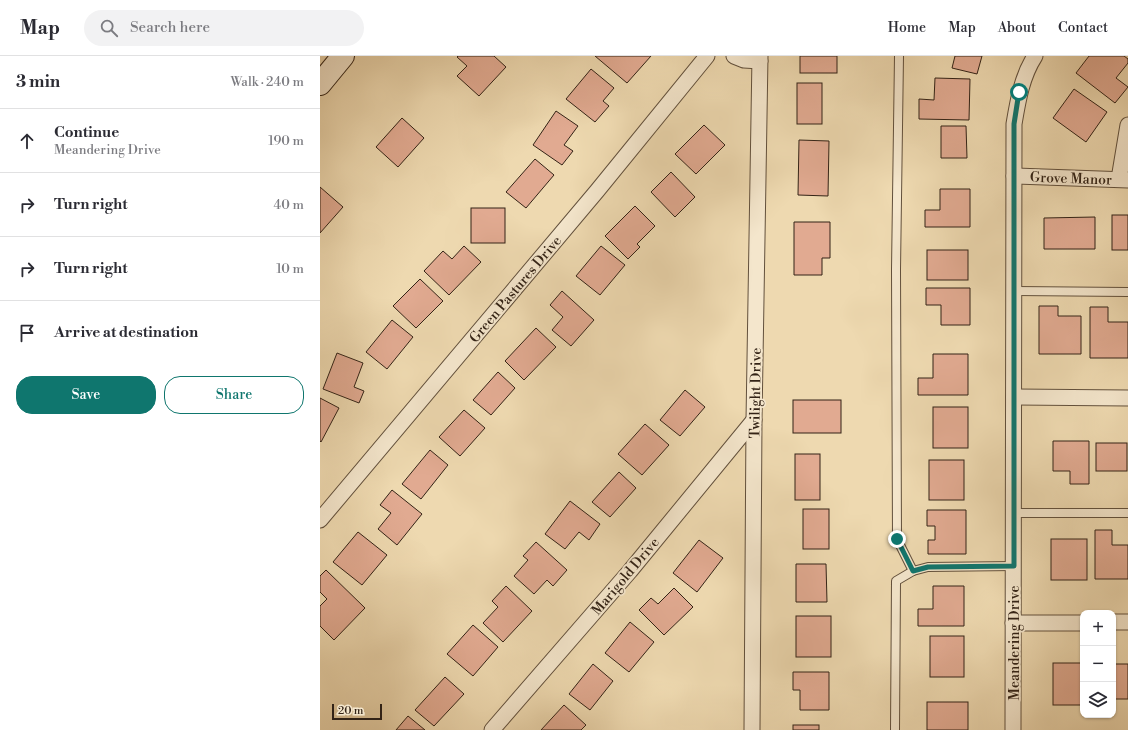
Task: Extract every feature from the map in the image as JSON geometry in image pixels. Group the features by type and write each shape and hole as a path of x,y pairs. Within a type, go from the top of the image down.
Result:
{"main road":[{"path":"320,84 344,56"}],"street":[{"name":"Green Pastures Drive","path":"320,520 597,191 707,56"},
{"path":"734,56 744,60 760,58"},
{"name":"Meandering Drive","path":"1013,730 1014,124 1019,92 1030,64 1035,56"},
{"name":"Twilight Drive","path":"752,730 754,420 760,58"},
{"path":"1124,179 1128,125"},
{"name":"Grove Manor","path":"1014,176 1124,179"},
{"path":"1014,397 1128,398"},
{"name":"Marigold Drive","path":"492,730 630,571 754,420"},
{"path":"1013,623 1080,622"},
{"path":"1116,622 1128,622"}],"lane":[{"path":"899,56 896,270 897,539 913,571"},
{"path":"1014,291 1128,292"},
{"path":"1014,513 1128,513"},
{"path":"895,730 896,581 913,571 928,567 1014,566"}],"building":[{"path":"494,56 506,67 479,96 457,76 467,66 457,57"},
{"path":"595,56 651,56 627,83"},
{"path":"800,56 837,56 837,73 800,73"},
{"path":"955,56 982,56 977,74 952,68"},
{"path":"1089,56 1124,56 1128,59 1128,63 1116,78 1128,87 1115,103 1076,73"},
{"path":"591,69 614,88 603,101 609,106 595,122 566,99"},
{"path":"935,78 970,79 969,120 919,119 919,99 934,100"},
{"path":"797,83 822,83 822,124 797,124"},
{"path":"1074,89 1107,112 1086,142 1053,118"},
{"path":"556,111 578,126 564,145 573,151 562,165 533,145"},
{"path":"402,118 424,138 398,167 376,147"},
{"path":"704,125 725,145 696,174 675,154"},
{"path":"941,126 966,126 967,158 941,158"},
{"path":"799,140 829,141 828,196 798,195"},
{"path":"535,159 554,175 526,208 506,192"},
{"path":"671,172 695,197 675,217 651,192"},
{"path":"320,187 343,207 320,233"},
{"path":"940,189 970,189 970,227 925,227 925,210 940,210"},
{"path":"635,206 655,226 637,244 640,247 628,259 605,236"},
{"path":"471,208 505,208 505,243 471,243"},
{"path":"1112,215 1128,215 1128,250 1112,250"},
{"path":"1095,217 1095,249 1044,249 1044,218"},
{"path":"794,222 830,222 830,258 822,258 822,275 794,275"},
{"path":"464,246 481,262 449,295 424,271 443,251 452,259"},
{"path":"601,246 625,265 600,295 576,276"},
{"path":"927,250 968,250 968,280 927,280"},
{"path":"420,279 443,301 416,328 393,306"},
{"path":"926,288 970,288 970,325 941,325 941,305 926,305"},
{"path":"562,291 594,320 571,346 552,330 563,317 550,305"},
{"path":"1039,306 1058,306 1058,316 1081,316 1081,354 1039,354"},
{"path":"1090,307 1108,307 1108,322 1128,322 1128,358 1090,358"},
{"path":"392,320 413,337 387,369 366,352"},
{"path":"536,328 556,347 524,380 505,361"},
{"path":"337,353 363,363 354,387 364,391 359,403 323,389"},
{"path":"933,354 968,354 968,395 918,395 918,378 933,378"},
{"path":"498,372 515,388 491,415 473,400"},
{"path":"685,390 705,407 680,436 660,420"},
{"path":"320,398 339,408 321,442 320,441"},
{"path":"793,400 841,400 841,433 793,433"},
{"path":"933,407 968,407 968,448 933,448"},
{"path":"464,410 485,428 460,456 439,437"},
{"path":"645,424 669,445 642,475 618,454"},
{"path":"1053,441 1089,441 1089,484 1070,484 1070,471 1053,471"},
{"path":"1096,443 1127,443 1127,471 1096,471"},
{"path":"430,450 448,465 421,499 402,484"},
{"path":"795,454 820,454 820,500 795,500"},
{"path":"929,460 964,460 964,500 929,500"},
{"path":"619,472 636,488 610,517 592,502"},
{"path":"392,490 422,514 397,545 378,529 391,513 380,505"},
{"path":"570,501 600,524 589,540 579,532 565,549 545,534"},
{"path":"803,509 829,509 829,549 803,549"},
{"path":"927,510 966,510 966,554 928,554 928,540 935,540 935,526 927,526"},
{"path":"1095,530 1112,530 1112,545 1128,545 1128,579 1095,579"},
{"path":"358,532 387,555 362,585 333,562"},
{"path":"1051,539 1087,539 1087,580 1051,580"},
{"path":"699,540 723,558 697,592 673,573"},
{"path":"536,542 567,570 553,586 547,580 534,594 514,576 528,560 523,556"},
{"path":"796,564 826,564 827,602 796,602"},
{"path":"326,570 365,608 334,640 320,626 320,606 327,599 320,592 320,576"},
{"path":"506,586 532,611 503,642 483,623 498,607 492,601"},
{"path":"933,586 964,586 964,626 918,626 918,609 933,609"},
{"path":"674,588 693,607 664,635 639,610 651,598 658,604"},
{"path":"796,616 831,616 831,657 796,657"},
{"path":"630,622 654,642 629,672 605,653"},
{"path":"473,625 498,647 473,676 447,654"},
{"path":"930,636 964,636 964,677 930,677"},
{"path":"1053,663 1080,663 1080,705 1053,705"},
{"path":"593,664 613,681 590,710 569,694"},
{"path":"1116,664 1128,664 1128,699 1116,699"},
{"path":"793,672 829,672 829,710 800,710 800,690 793,690"},
{"path":"445,677 464,694 434,726 415,710"},
{"path":"927,702 968,702 968,730 927,730"},
{"path":"564,705 586,725 581,730 541,730"},
{"path":"408,716 425,730 396,730"},
{"path":"793,725 819,725 819,730 793,730"}],"route":[{"path":"897,539 913,571 928,567 1014,566 1014,124 1019,92"}]}
